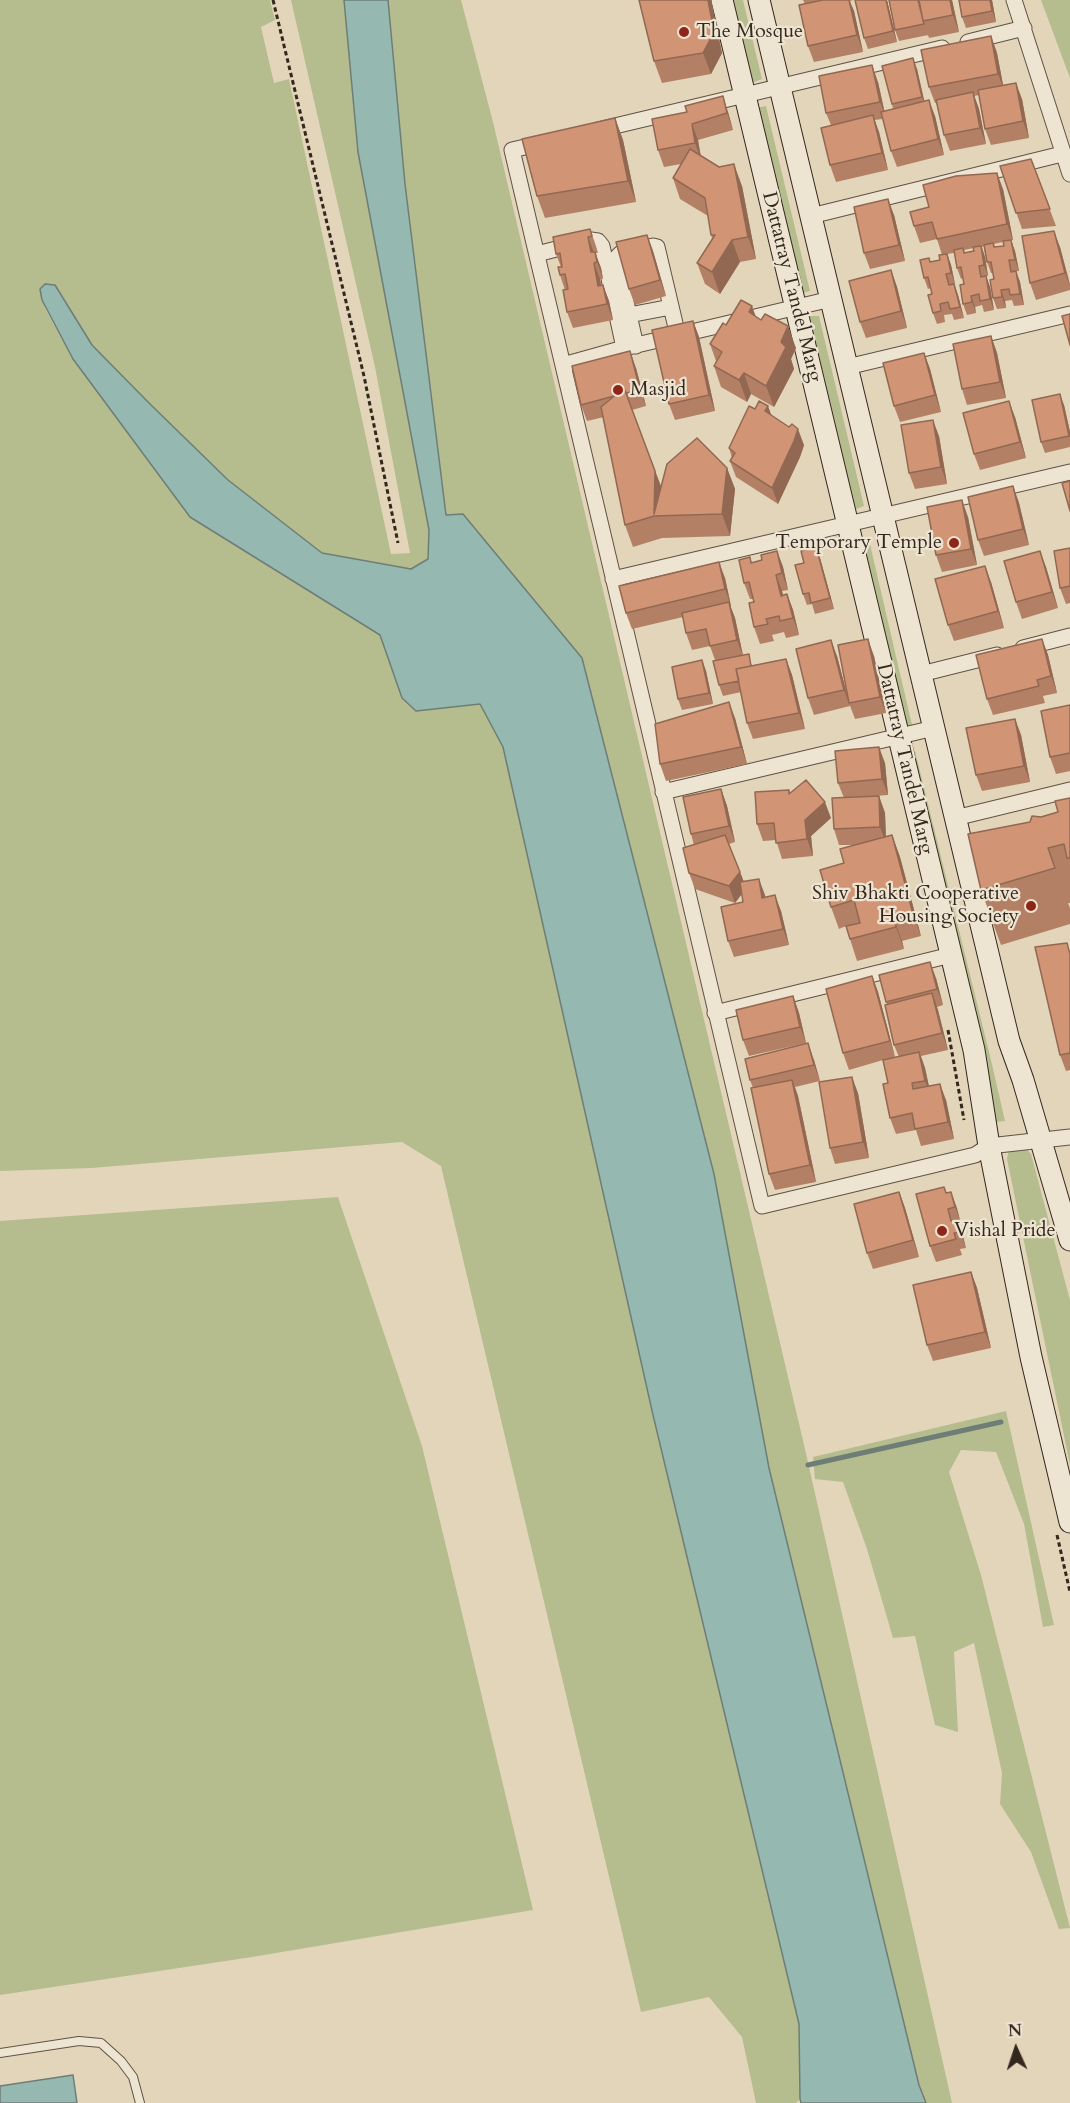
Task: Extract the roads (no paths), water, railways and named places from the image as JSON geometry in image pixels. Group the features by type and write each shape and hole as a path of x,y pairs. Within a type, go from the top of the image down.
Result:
{"main road":[{"name":"Dattatray Tandel Marg","path":"722,0 974,1050 989,1146 1030,1357 1070,1522"},
{"name":"Dattatray Tandel Marg","path":"759,0 1009,1041 1023,1080 1070,1240"}],"street":[{"path":"1014,0 1066,152 1070,174"},
{"path":"581,134 1024,28"},
{"path":"558,139 512,150 762,1206 975,1155 989,1146 1070,1137"},
{"path":"811,216 1066,152"},
{"path":"537,254 591,240 598,241 602,246 630,347"},
{"path":"630,347 629,315 617,257 621,253 657,247 678,336"},
{"path":"563,365 831,299"},
{"path":"629,315 671,307"},
{"path":"847,367 1070,314"},
{"path":"613,579 1070,472"},
{"path":"921,674 1070,636"},
{"path":"663,792 934,728"},
{"path":"955,818 1070,790"},
{"path":"715,1013 951,955"}],"lane":[{"path":"0,2054 79,2041 101,2043 121,2061 133,2077 140,2103"}],"water":[{"path":"344,0 388,0 405,184 446,515 463,514 582,658 714,1174 769,1468 919,2085 926,2103 801,2103 799,2024 653,1415 503,747 480,704 416,711 402,698 380,635 190,517 73,359 42,300 40,289 45,284 55,285 92,345 148,402 228,480 322,553 411,569 428,559 429,530 358,152"},
{"path":"73,2075 77,2103 0,2103 0,2086"}],"waterway":[{"path":"808,1465 1001,1422"}],"place":[{"name":"The Mosque","path":"684,32"},
{"name":"Masjid","path":"618,390"},
{"name":"Temporary Temple","path":"954,543"},
{"name":"Shiv Bhakti Cooperative Housing Society","path":"1031,906"},
{"name":"Vishal Pride","path":"942,1231"}]}
